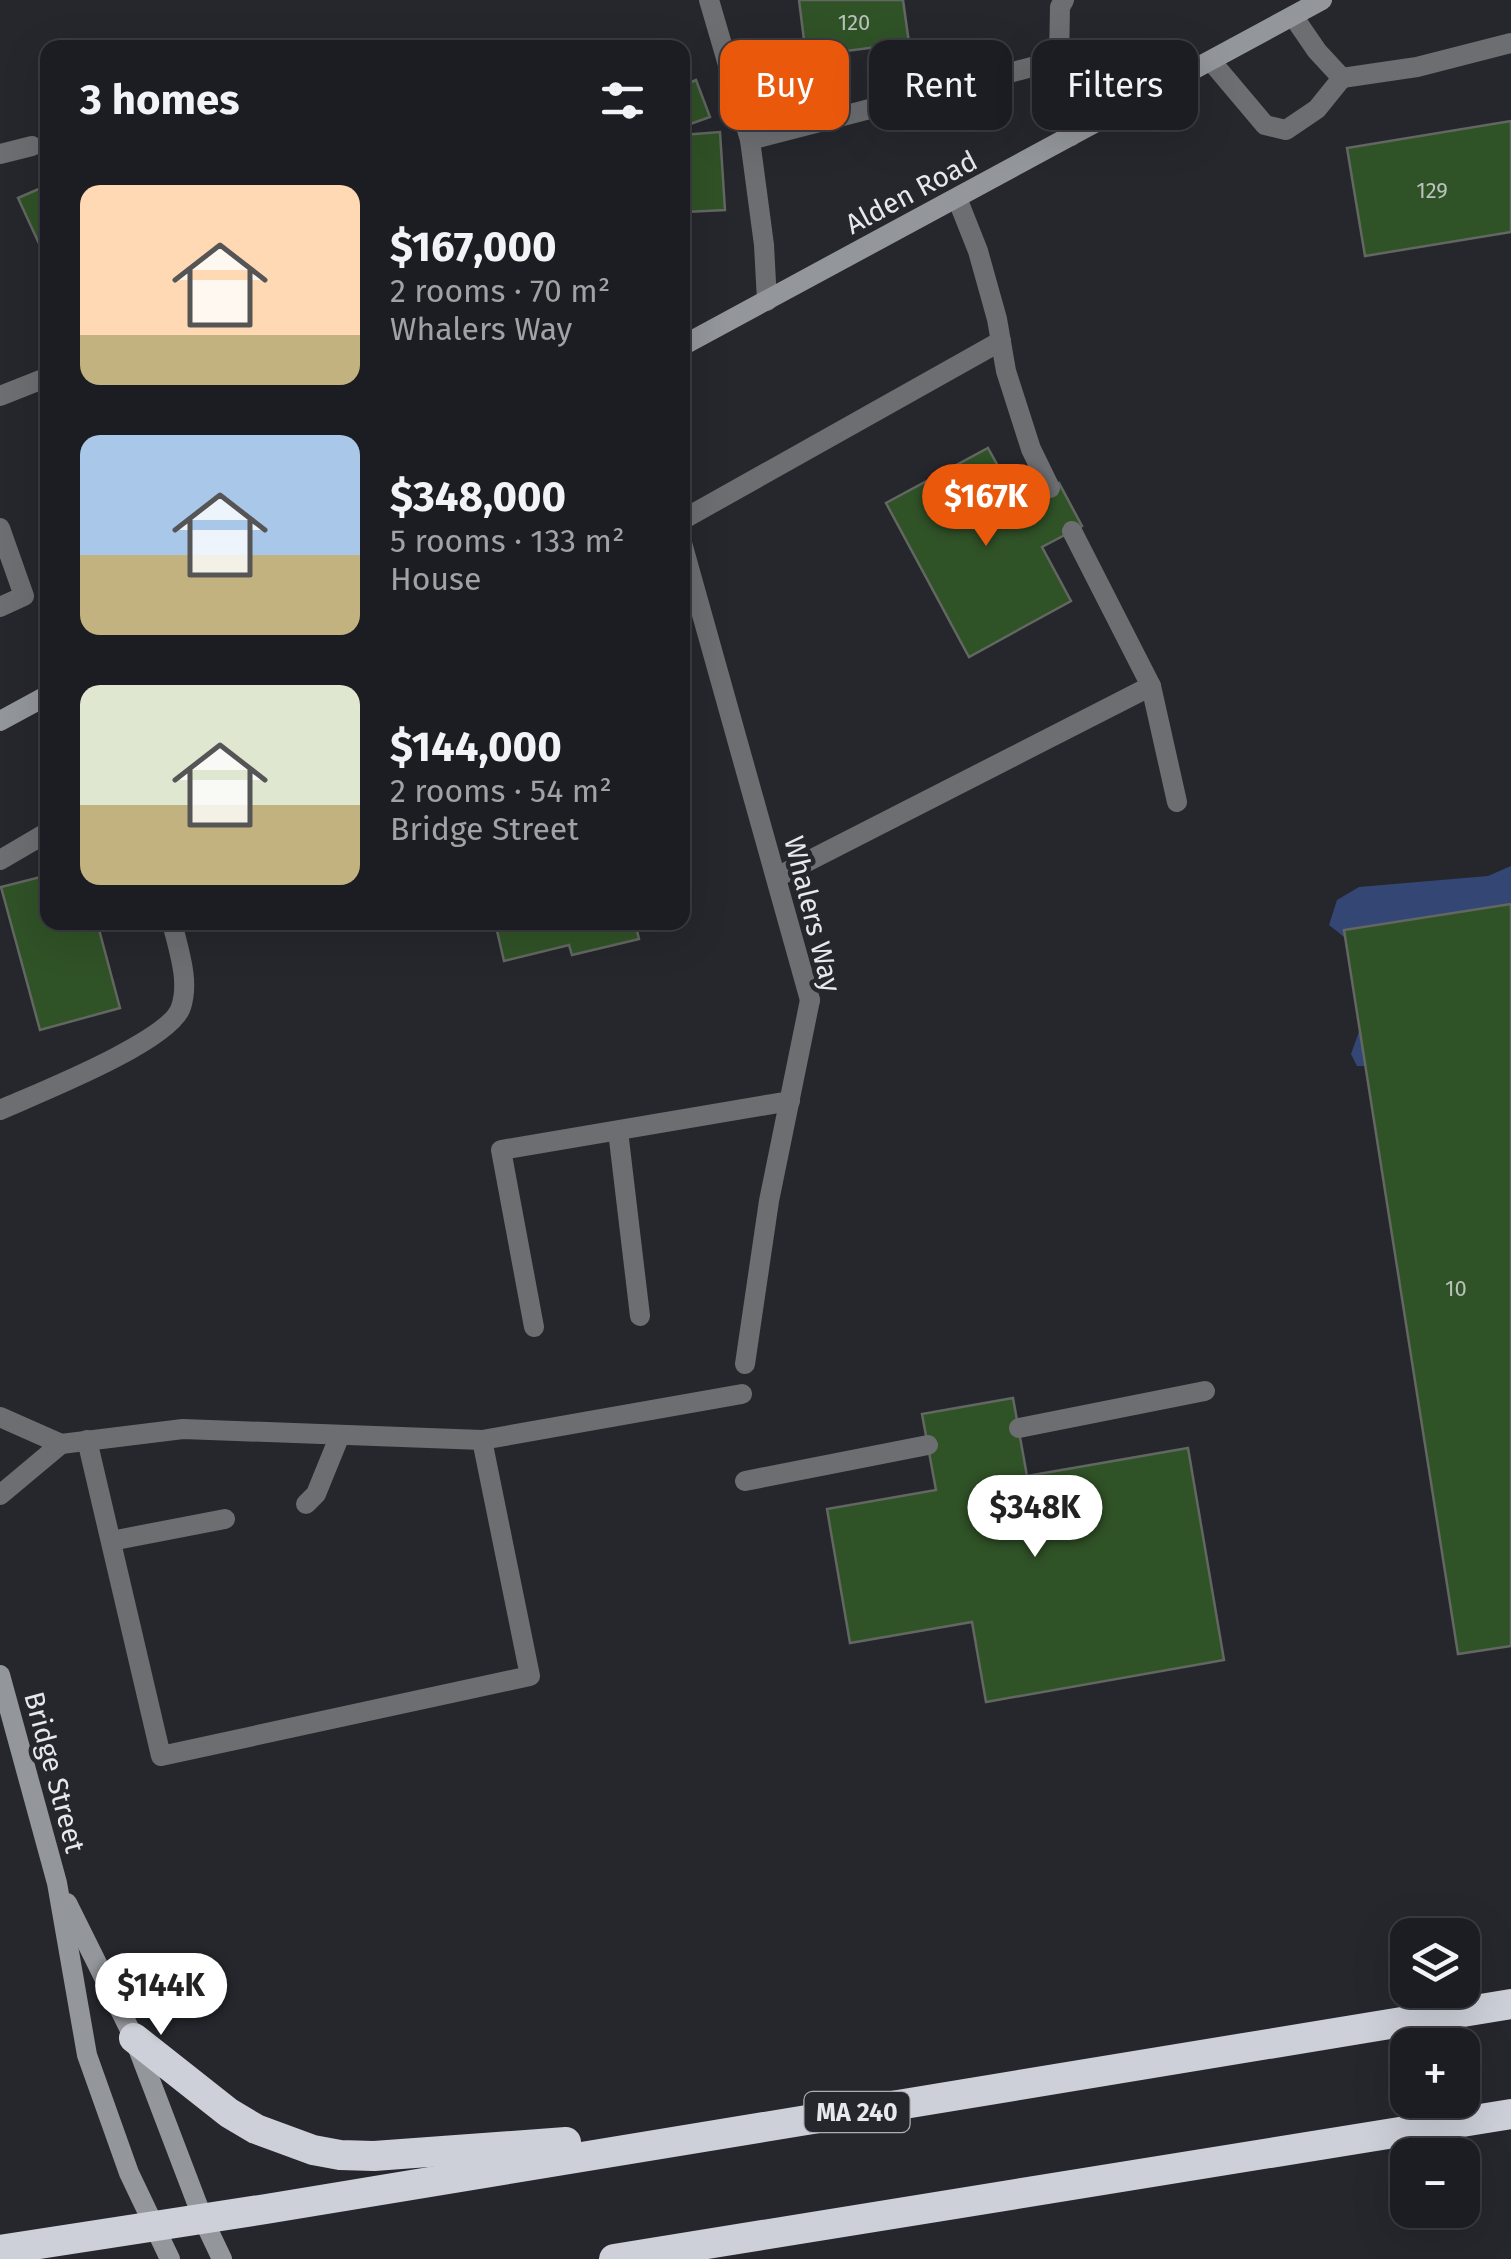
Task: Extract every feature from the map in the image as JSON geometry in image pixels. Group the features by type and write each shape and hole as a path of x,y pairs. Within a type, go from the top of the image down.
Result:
{"highway":[{"name":"MA 240","path":"0,2250 203,2220 1511,2004"},
{"path":"134,2038 205,2097 256,2128 285,2141 340,2156 758,2128"},
{"path":"614,2259 1511,2114"},
{"path":"699,2259 752,2237"}],"street":[{"path":"709,0 750,140 767,301"},
{"path":"1059,40 1060,8 1064,0"},
{"name":"Alden Road","path":"690,342 1322,0"},
{"path":"1293,16 1342,78"},
{"path":"1212,60 1264,125 1286,130 1317,109 1342,78 1418,68 1511,43"},
{"path":"750,140 1032,67"},
{"path":"1070,130 1071,136"},
{"path":"0,154 32,146"},
{"path":"957,198 978,251 1006,370 1031,449 1050,488"},
{"path":"690,516 1001,341"},
{"path":"0,396 40,380"},
{"path":"0,528 24,596 0,607"},
{"path":"1072,531 1150,686 1178,802"},
{"name":"Whalers Way","path":"690,571 810,1000 769,1201 745,1364"},
{"path":"777,877 1150,686"},
{"path":"0,721 40,699"},
{"path":"0,860 40,837"},
{"path":"0,1110 133,1048 175,1020 182,1006 184,978 174,930"},
{"path":"534,1327 501,1150 790,1101"},
{"path":"618,1130 640,1316"},
{"path":"1019,1428 1205,1391"},
{"path":"0,1495 62,1444 87,1440 183,1429 482,1440 742,1394"},
{"path":"0,1418 62,1444"},
{"path":"306,1504 316,1494 340,1435"},
{"path":"87,1440 161,1756 530,1676 482,1440"},
{"path":"745,1481 928,1445"},
{"path":"110,1541 225,1519"},
{"name":"Bridge Street","path":"0,1675 57,1883 87,2056 129,2173 170,2259"},
{"name":"Bridge Street","path":"57,1883 134,2038 203,2220 222,2259"}],"shaded area":[{"path":"1511,866 1511,951 1378,1066 1357,1066 1351,1054 1370,1001 1363,952 1329,925 1337,900 1359,887 1488,876"}],"building":[{"path":"799,0 903,0 909,40 869,40 869,48 849,51 849,40 804,40"},
{"path":"696,80 710,117 690,124 690,83"},
{"path":"1511,121 1511,232 1365,256 1347,148"},
{"path":"720,132 725,210 690,212 690,134"},
{"path":"40,188 40,246 18,198"},
{"path":"988,448 1019,504 1059,483 1082,526 1042,547 1071,601 969,657 886,503"},
{"path":"40,877 40,930 99,930 120,1008 40,1030 1,887"},
{"path":"1511,904 1511,1646 1458,1654 1344,930"},
{"path":"497,930 637,930 639,939 572,955 569,945 504,961"},
{"path":"1013,1398 1027,1476 1188,1448 1224,1660 986,1702 972,1622 850,1643 827,1509 936,1490 922,1414"}]}
